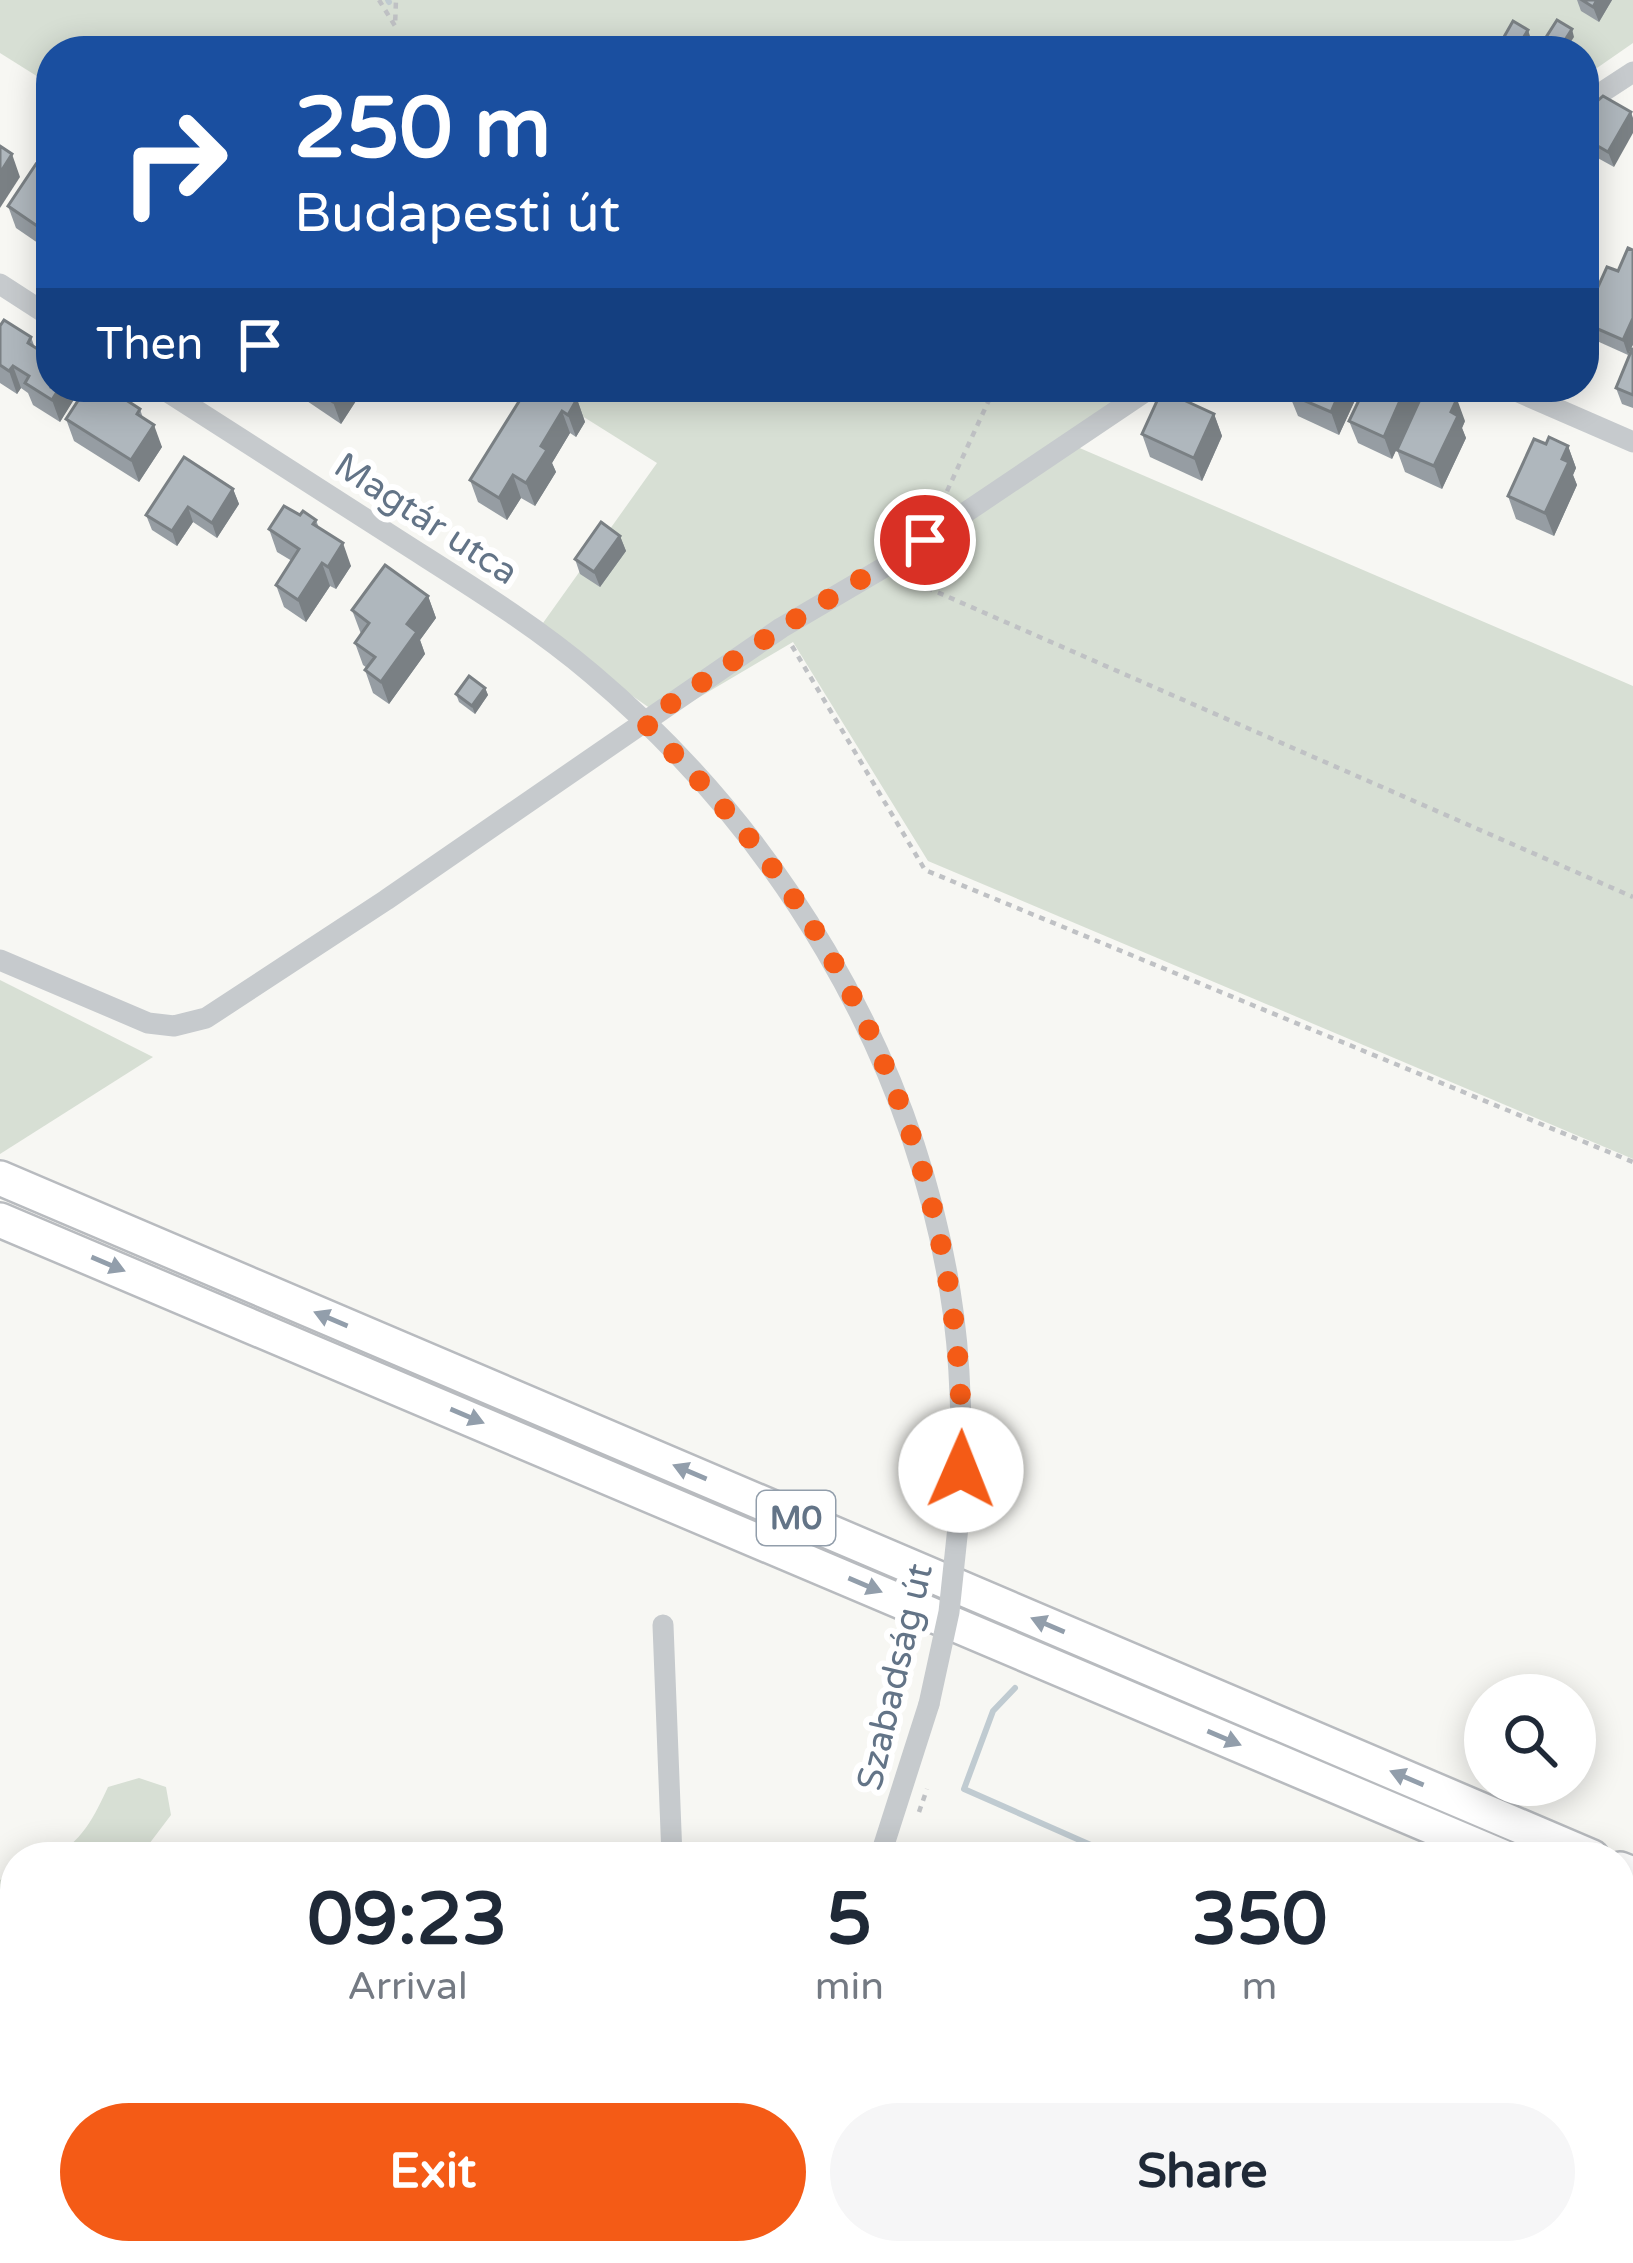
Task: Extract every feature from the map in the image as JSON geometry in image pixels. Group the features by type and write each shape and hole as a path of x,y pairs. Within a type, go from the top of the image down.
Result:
{"highway":[{"name":"M0","path":"0,1178 1557,1842"},
{"name":"M0","path":"0,1220 1468,1842"}],"street":[{"path":"1599,94 1633,72"},
{"path":"0,284 36,307"},
{"name":"Magtár utca","path":"183,402 509,612 594,675 742,829 798,905 851,994 891,1080 926,1183 950,1289 961,1388 960,1508"},
{"path":"0,960 148,1023 174,1026 206,1018 781,628 883,568 1130,402"},
{"path":"1541,402 1633,442"},
{"name":"Szabadság út","path":"885,1842 929,1704 949,1612 960,1508"},
{"path":"663,1625 671,1842"}],"path":[{"path":"379,0 395,26 397,0"},
{"path":"925,540 988,402"},
{"path":"883,568 1633,896"},
{"path":"781,628 926,870 1633,1162"}],"shaded area":[{"path":"0,0 1633,0 1633,43 1599,67 1599,36 36,36 36,76 0,53"},
{"path":"560,402 1115,402 1061,440 1633,686 1633,1159 928,861 793,642 664,718 538,630 657,463"},
{"path":"0,980 153,1057 0,1154"},
{"path":"139,1778 166,1787 171,1815 151,1842 73,1842 108,1787"}],"building":[{"path":"1557,20 1572,29 1568,36 1547,36"},
{"path":"1513,21 1528,30 1524,36 1504,36"},
{"path":"1603,96 1631,112 1608,152 1599,147 1599,100"},
{"path":"0,146 12,154 0,173"},
{"path":"36,164 36,225 8,206"},
{"path":"1628,248 1633,250 1633,318 1623,340 1599,330 1599,285 1607,267 1618,271"},
{"path":"4,320 31,337 28,343 36,348 36,390 25,383 29,376 13,366 9,371 0,365"},
{"path":"1633,349 1633,395 1616,388"},
{"path":"77,402 129,402 154,425 131,460 66,419"},
{"path":"519,402 575,402 568,415 562,411 541,446 547,450 526,483 513,475 499,498 470,480"},
{"path":"1157,402 1188,402 1214,414 1194,458 1142,434"},
{"path":"1308,402 1335,402 1331,412"},
{"path":"1358,402 1399,402 1384,437 1349,421"},
{"path":"1419,402 1456,402 1451,412 1458,416 1434,466 1397,450"},
{"path":"1549,437 1568,446 1562,459 1569,462 1545,513 1508,496 1534,439 1546,444"},
{"path":"184,457 233,489 212,523 188,507 172,531 146,515"},
{"path":"284,506 300,515 303,511 316,520 313,524 343,543 328,567 322,563 298,600 276,585 299,549 269,529"},
{"path":"601,522 620,536 594,572 575,559"},
{"path":"385,565 428,596 407,624 417,632 381,682 365,670 375,657 355,643 369,623 352,610"},
{"path":"469,676 485,688 472,706 456,694"}],"waterway":[{"path":"1015,1688 993,1711 964,1789 1084,1842"}],"route":[{"path":"925,540 781,628 644,722 742,829 798,905 851,994 891,1080 926,1183 950,1289 961,1388 961,1470"}]}
